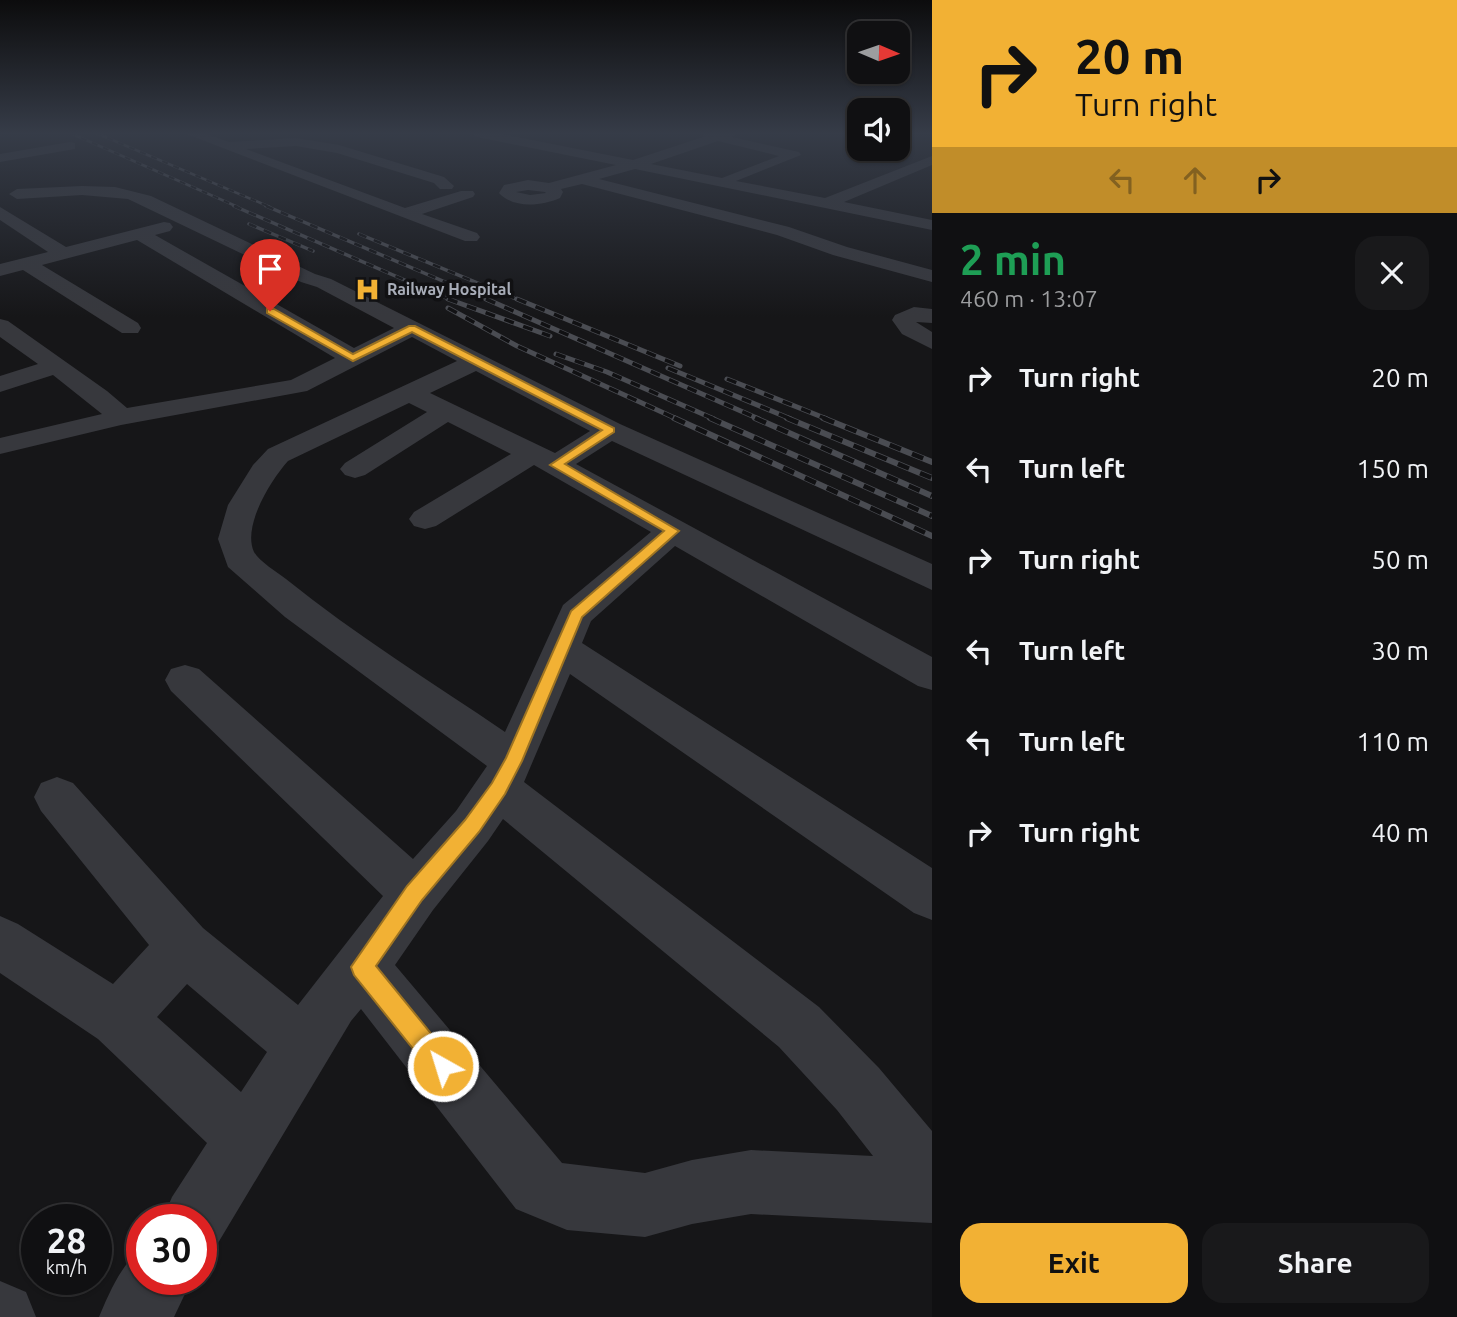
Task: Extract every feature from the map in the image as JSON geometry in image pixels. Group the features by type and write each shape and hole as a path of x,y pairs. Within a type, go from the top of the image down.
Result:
{"street":[{"path":"43,194 65,209"},
{"path":"128,194 324,283 610,430 932,578"},
{"path":"151,194 320,275 324,283"},
{"path":"350,194 471,237"},
{"path":"471,194 478,197"},
{"path":"405,214 478,197 514,197 529,200 553,194"},
{"path":"641,194 783,231 840,251 932,276"},
{"path":"797,194 932,219"},
{"path":"803,194 932,225"},
{"path":"832,201 848,194"},
{"path":"0,212 63,253"},
{"path":"0,270 189,220"},
{"path":"87,225 110,241"},
{"path":"139,233 353,358"},
{"path":"25,263 131,328"},
{"path":"932,316 914,314 904,320 911,330 932,342"},
{"path":"0,326 121,417"},
{"path":"0,446 121,417 298,386 412,328"},
{"path":"477,361 278,456 262,471 244,505 234,539 240,559 506,775 799,1027 858,1088 932,1180"},
{"path":"0,384 56,366"},
{"path":"410,393 544,459 932,675"},
{"path":"355,469 447,411"},
{"path":"425,519 544,459 610,430"},
{"path":"205,1204 332,1002 362,967 415,893 472,826 506,775 576,614 673,531"},
{"path":"561,648 932,896"},
{"path":"185,680 415,893"},
{"path":"57,797 184,947 304,1046"},
{"path":"0,942 118,1019 247,1139"},
{"path":"118,1019 184,947"},
{"path":"362,967 539,1186 567,1198 645,1205 692,1192 751,1182 932,1191"},
{"path":"134,1317 148,1295"}],"railway":[{"path":"210,194 238,207"},
{"path":"241,194 270,207"},
{"path":"234,206 450,300"},
{"path":"266,206 490,301"},
{"path":"249,224 313,251"},
{"path":"359,234 521,301"},
{"path":"486,299 759,419"},
{"path":"517,299 680,366"},
{"path":"450,300 550,336"},
{"path":"448,308 517,346 677,419"},
{"path":"556,354 607,372 714,419"},
{"path":"668,368 791,419"},
{"path":"727,379 827,419"},
{"path":"674,418 932,536"},
{"path":"710,418 932,516"},
{"path":"755,418 932,496"},
{"path":"787,418 932,478"},
{"path":"823,418 932,462"}],"place":[{"name":"Railway Hospital","path":"367,289"}],"route":[{"path":"270,311 353,358 412,328 610,430 556,465 673,531 576,614 513,761 498,789 472,826 415,893 362,967 443,1066"}]}
